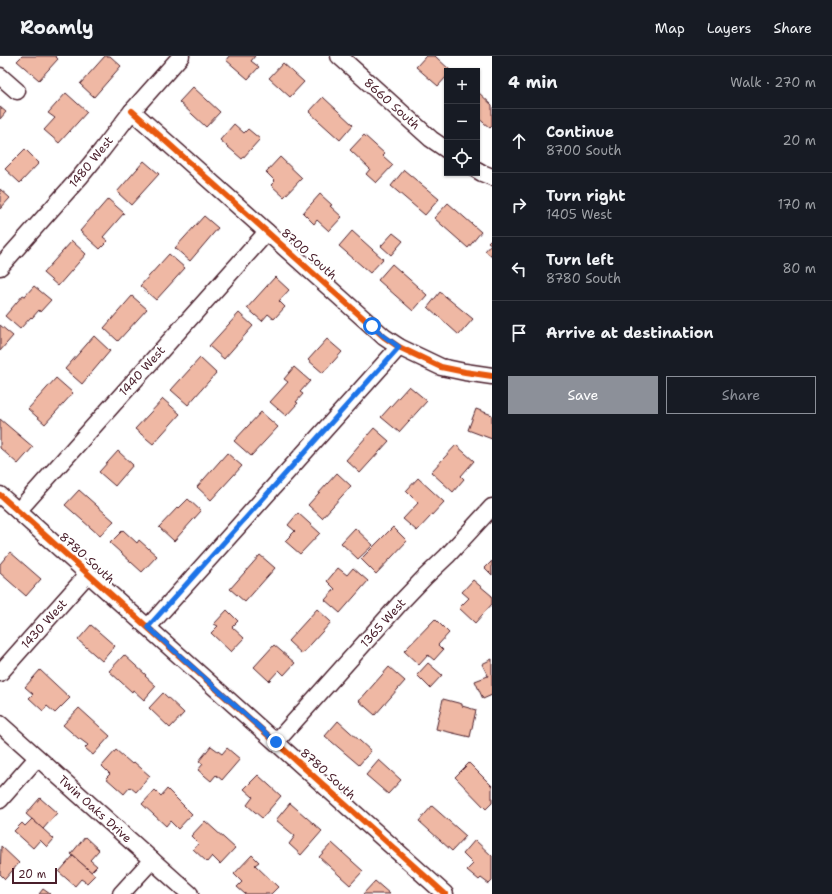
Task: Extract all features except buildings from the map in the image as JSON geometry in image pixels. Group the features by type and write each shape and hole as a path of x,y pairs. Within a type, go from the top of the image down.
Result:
{"street":[{"name":"1480 West","path":"0,267 80,178 132,111 181,56"},
{"name":"8660 South","path":"339,56 431,139 444,148"},
{"path":"0,76 17,91"},
{"name":"8700 South","path":"132,111 384,336 399,347 441,367 492,376"},
{"path":"480,172 492,177"},
{"name":"1440 West","path":"18,511 267,232"},
{"path":"148,627 399,347"},
{"name":"8780 South","path":"0,495 445,894"},
{"name":"1365 West","path":"276,742 402,601 447,556 492,507"},
{"name":"1430 West","path":"0,673 88,574"},
{"name":"Twin Oaks Drive","path":"0,724 190,894"},
{"path":"0,800 37,758"},
{"path":"121,894 152,860"}],"cycle path":[{"path":"132,111 384,337 399,347 441,367 492,376"},
{"path":"0,495 445,894"}],"route":[{"path":"276,742 148,627 399,347 372,326"}]}
